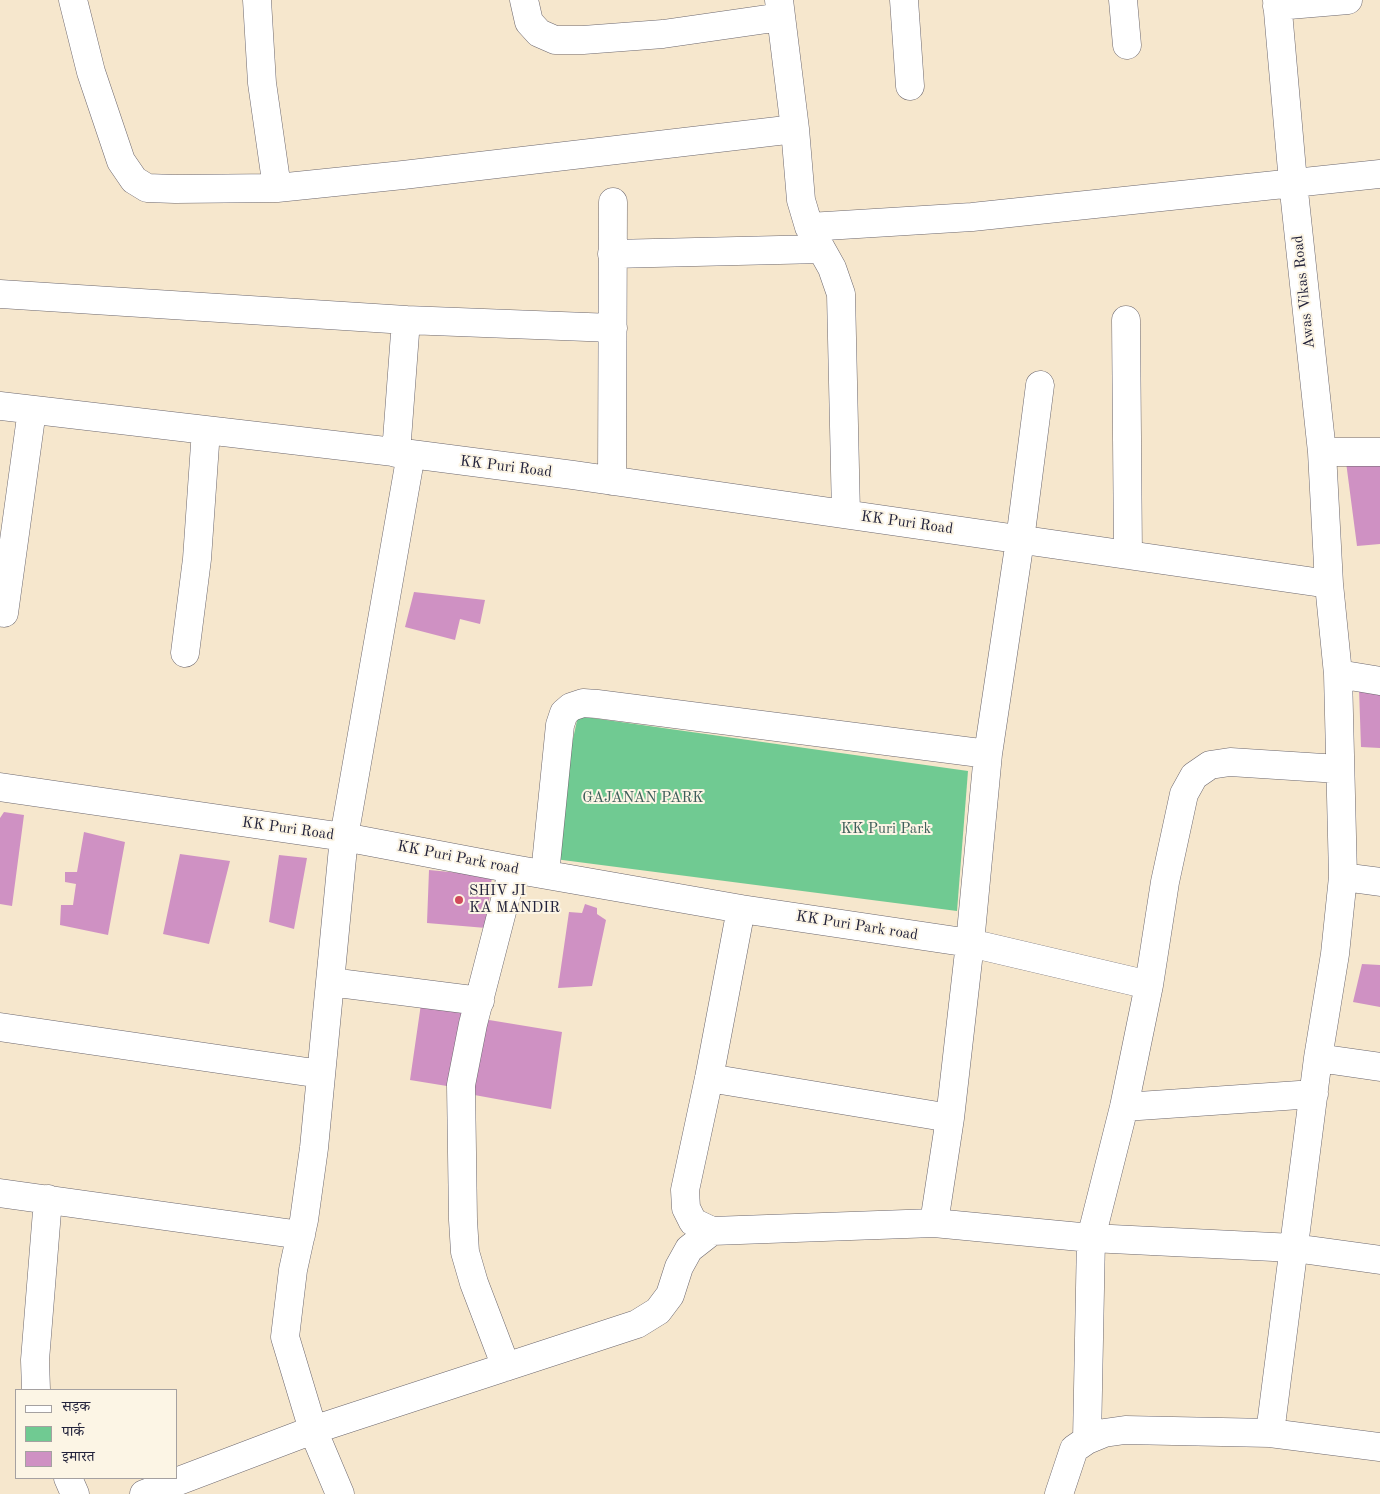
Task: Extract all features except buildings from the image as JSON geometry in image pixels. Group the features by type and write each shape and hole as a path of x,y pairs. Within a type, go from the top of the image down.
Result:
{"street":[{"path":"73,0 91,72 121,161 134,180 147,188 277,188 794,129"},
{"path":"257,0 262,83 277,188"},
{"path":"524,0 529,22 539,33 555,40 663,34 780,8 801,200 815,238 832,268 841,294 846,514"},
{"path":"904,0 910,86"},
{"path":"1123,0 1127,45"},
{"path":"1277,3 1348,0"},
{"name":"Awas Vikas Road","path":"1270,1433 1318,1058 1335,954 1343,877 1338,674 1329,584 1322,452 1293,182 1277,3"},
{"path":"612,254 815,238 972,217 1380,174"},
{"path":"612,481 613,202"},
{"path":"0,294 406,320 613,328"},
{"path":"0,406 404,454 406,320"},
{"path":"1126,320 1128,555"},
{"path":"934,1223 950,1118 970,943 988,754 1020,540 1040,384"},
{"path":"4,613 32,410"},
{"path":"185,653 197,559 206,430"},
{"path":"1322,452 1380,452"},
{"name":"KK Puri Road","path":"0,787 344,836 404,454 612,481 1329,584"},
{"path":"1338,674 1380,680"},
{"path":"545,874 560,725 564,713 571,707 582,703 988,754"},
{"path":"1087,1440 1091,1238 1124,1107 1149,985 1165,882 1184,794 1194,776 1210,765 1230,762 1339,770"},
{"path":"340,1494 313,1430 285,1337 293,1270 301,1235 314,1148 344,836"},
{"name":"KK Puri Park road","path":"344,836 513,869 741,909 970,943 1149,985"},
{"path":"506,1367 474,1283 466,1252 463,1220 461,1085 473,1024 513,869"},
{"path":"1343,877 1380,882"},
{"path":"741,909 685,1190 686,1208 693,1222 712,1231 873,1227 934,1223 1091,1238 1294,1248 1380,1260"},
{"path":"330,982 480,1001"},
{"path":"0,1027 321,1074"},
{"path":"1318,1058 1380,1067"},
{"path":"708,1078 950,1118"},
{"path":"1124,1107 1314,1094"},
{"path":"0,1193 301,1235"},
{"path":"36,1389 35,1360 48,1199"},
{"path":"144,1494 313,1430 638,1324 658,1310 670,1295 679,1267 689,1249 712,1231"},
{"path":"1059,1494 1074,1449 1087,1440 1104,1433 1125,1430 1270,1433 1380,1446"},
{"path":"68,1479 75,1494"}],"green space":[{"name":"KK Puri Park","path":"578,716 968,771 957,911 547,858"}],"place":[{"name":"SHIV JI KA MANDIR","path":"459,900"}],"park label":[{"name":"GAJANAN PARK","path":"643,798"}]}
